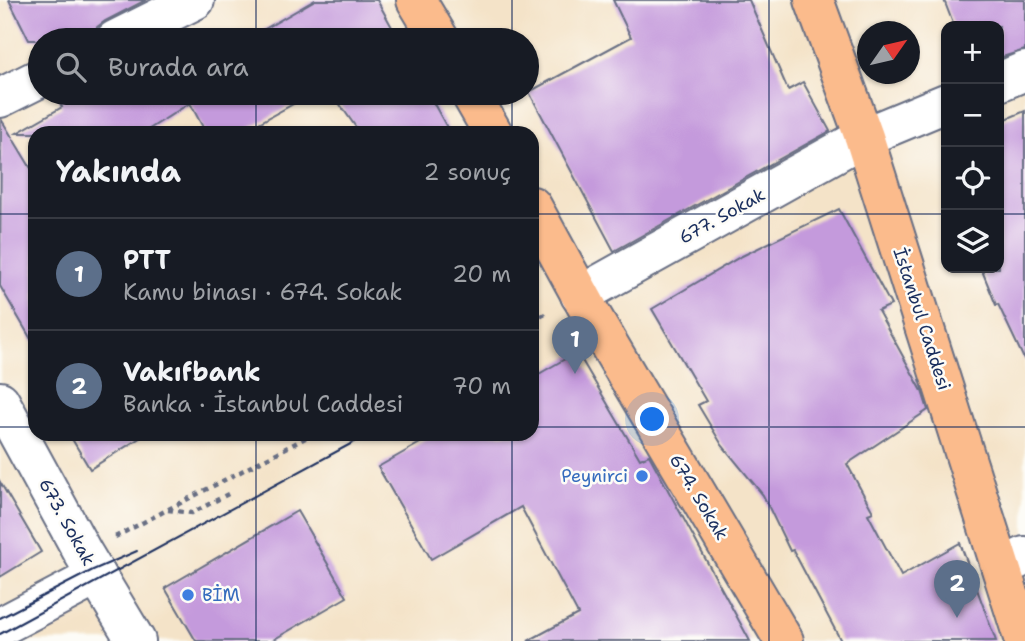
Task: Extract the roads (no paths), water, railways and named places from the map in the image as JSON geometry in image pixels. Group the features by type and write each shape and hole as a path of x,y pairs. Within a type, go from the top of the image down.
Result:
{"main road":[{"path":"416,0 433,28"},
{"name":"İstanbul Caddesi","path":"814,0 1013,562 1024,641"},
{"path":"477,105 488,126"},
{"name":"674. Sokak","path":"539,219 580,295 784,641"}],"street":[{"path":"139,28 195,0"},
{"path":"1004,80 1025,71"},
{"path":"0,98 28,84"},
{"name":"677. Sokak","path":"580,295 864,137 941,105"},
{"name":"673. Sokak","path":"0,401 90,565 136,641"},
{"path":"0,597 90,565"},
{"path":"0,627 90,565"}],"tram line":[{"path":"0,634 356,441"},
{"path":"0,618 93,570 137,551"}],"place":[{"name":"PTT","path":"575,374"},
{"name":"Peynirci","path":"642,476"},
{"name":"BİM","path":"188,595"},
{"name":"Vakıfbank","path":"957,618"}]}
